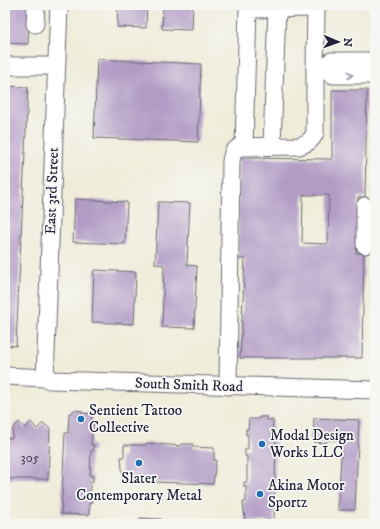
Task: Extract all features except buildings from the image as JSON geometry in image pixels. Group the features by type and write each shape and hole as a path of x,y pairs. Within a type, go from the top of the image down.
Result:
{"street":[{"path":"35,24 36,5"},
{"name":"East 3rd Street","path":"45,378 59,5"},
{"path":"228,386 231,161 233,152 238,147 244,146 299,146 308,144 312,139 315,132 320,69 316,7 248,8 244,146"},
{"path":"272,146 277,8"},
{"path":"320,69 331,60 375,61"},
{"path":"5,66 56,66"},
{"path":"320,69 333,75 375,75"},
{"path":"365,245 366,205"},
{"name":"South Smith Road","path":"5,376 45,378 50,380 374,391"}],"place":[{"name":"Sentient Tattoo Collective","path":"81,419"},
{"name":"Modal Design Works LLC","path":"262,444"},
{"name":"Slater Contemporary Metal","path":"139,463"},
{"name":"Akina Motor Sportz","path":"260,494"}]}
